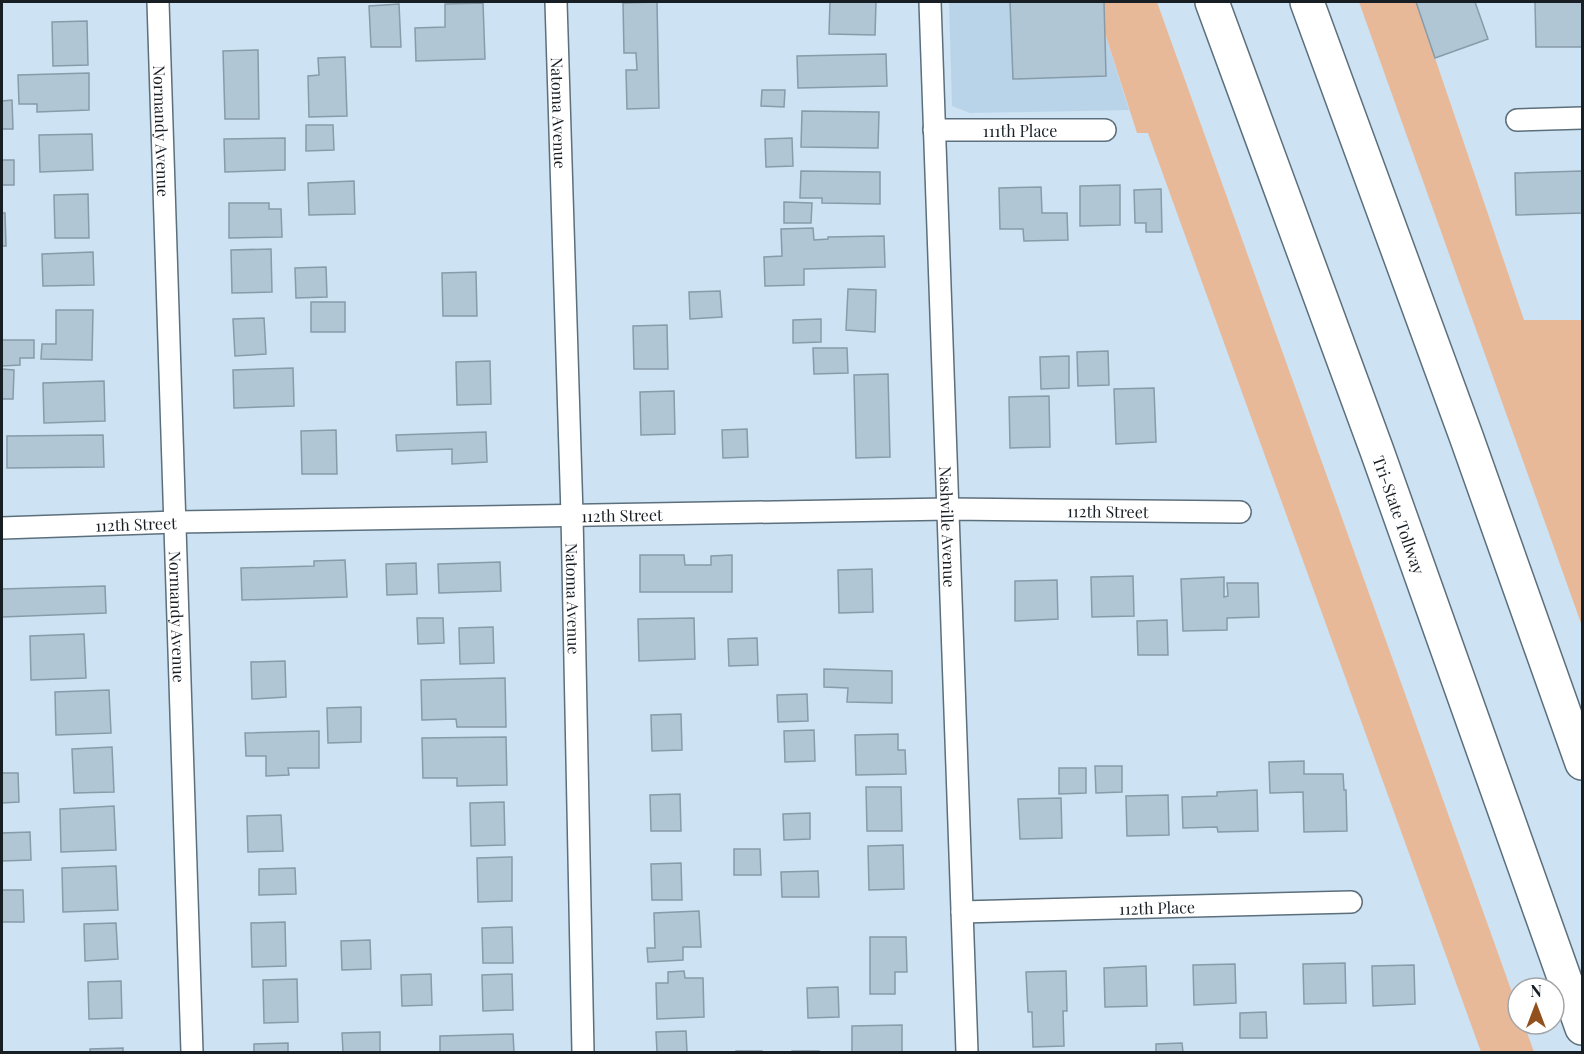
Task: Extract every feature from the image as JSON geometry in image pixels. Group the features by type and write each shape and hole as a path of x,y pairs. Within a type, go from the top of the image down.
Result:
{"highway":[{"name":"Tri-State Tollway","path":"1212,2 1381,463 1582,1028"},
{"path":"1306,2 1466,436 1582,763"}],"street":[{"name":"Normandy Avenue","path":"158,2 192,1053"},
{"name":"Natoma Avenue","path":"556,2 572,515 583,1053"},
{"name":"Nashville Avenue","path":"930,2 967,1053"},
{"path":"1517,120 1582,118"},
{"name":"111th Place","path":"934,130 1105,130"},
{"name":"112th Street","path":"2,528 176,522 948,509 1240,512"},
{"name":"112th Place","path":"962,912 1351,902"}],"shaded area":[{"path":"949,2 1095,2 1129,110 970,113 952,106"},
{"path":"1095,2 1157,2 1506,976 1506,1036 1528,1036 1534,1052 1481,1052 1148,133 1137,133"},
{"path":"1359,2 1416,2 1524,320 1582,320 1582,626"}],"building":[{"path":"657,2 659,108 627,109 626,70 637,70 636,53 624,53 623,3"},
{"path":"830,2 876,2 875,35 829,34"},
{"path":"1010,2 1104,2 1106,76 1013,79"},
{"path":"1416,2 1475,2 1488,39 1435,58"},
{"path":"1535,2 1582,2 1582,47 1536,47"},
{"path":"483,3 485,59 416,61 415,28 445,27 445,4"},
{"path":"399,4 401,47 371,47 369,6"},
{"path":"87,21 88,65 53,66 52,22"},
{"path":"258,50 259,119 225,119 223,51"},
{"path":"886,54 887,86 798,88 797,56"},
{"path":"345,57 347,116 309,117 308,76 319,75 318,58"},
{"path":"89,73 89,110 37,112 37,104 19,104 18,75"},
{"path":"762,90 785,90 784,107 761,106"},
{"path":"12,100 13,129 2,129 2,101"},
{"path":"802,111 879,112 878,148 801,147"},
{"path":"306,125 333,125 334,150 306,151"},
{"path":"92,134 93,170 40,172 39,135"},
{"path":"285,138 285,170 225,172 224,139"},
{"path":"792,138 793,166 766,167 765,139"},
{"path":"2,160 14,160 14,185 2,185"},
{"path":"801,171 880,172 880,204 822,203 822,198 800,198"},
{"path":"1582,171 1582,213 1516,215 1515,173"},
{"path":"354,181 355,214 309,215 308,183"},
{"path":"1120,185 1120,225 1080,226 1080,186"},
{"path":"1041,187 1042,213 1067,213 1068,240 1024,241 1023,229 1000,229 999,188"},
{"path":"1161,189 1162,232 1146,232 1146,223 1135,223 1134,190"},
{"path":"88,194 89,238 55,238 54,195"},
{"path":"784,202 812,203 811,223 784,223"},
{"path":"229,203 269,203 269,209 281,209 282,237 229,238"},
{"path":"2,213 5,213 6,246 2,246"},
{"path":"813,228 814,240 828,239 828,237 884,236 885,267 804,269 804,285 765,286 764,257 782,256 781,229"},
{"path":"271,249 272,292 232,293 231,250"},
{"path":"93,252 94,285 43,286 42,254"},
{"path":"326,267 327,297 296,298 295,268"},
{"path":"476,272 477,316 443,316 442,273"},
{"path":"848,289 876,290 875,332 846,330"},
{"path":"720,291 722,317 690,319 689,292"},
{"path":"311,302 345,302 345,332 311,332"},
{"path":"56,310 93,310 92,360 41,359 42,344 56,344"},
{"path":"264,318 266,354 235,356 233,319"},
{"path":"821,319 821,342 793,343 793,320"},
{"path":"667,325 668,369 634,369 633,326"},
{"path":"2,340 34,340 34,358 20,358 20,365 2,366"},
{"path":"813,348 847,348 848,373 814,374"},
{"path":"1108,351 1109,385 1078,386 1077,352"},
{"path":"1069,356 1069,388 1041,389 1040,357"},
{"path":"490,361 491,404 457,405 456,362"},
{"path":"293,368 294,406 234,408 233,370"},
{"path":"2,369 14,370 13,399 2,399"},
{"path":"888,374 890,457 856,458 854,375"},
{"path":"104,381 105,421 44,423 43,383"},
{"path":"1154,388 1156,442 1116,444 1114,389"},
{"path":"674,391 675,434 641,435 640,392"},
{"path":"1049,396 1050,447 1010,448 1009,397"},
{"path":"747,429 748,457 723,458 722,430"},
{"path":"336,430 337,474 302,474 301,431"},
{"path":"486,432 487,462 452,464 452,449 397,451 396,435"},
{"path":"103,435 104,467 7,468 7,436"},
{"path":"640,555 684,555 685,565 711,565 711,556 732,555 732,592 640,592"},
{"path":"345,560 347,597 242,600 241,568 314,566 314,561"},
{"path":"500,562 501,591 439,593 438,564"},
{"path":"416,563 417,594 387,595 386,564"},
{"path":"872,569 873,612 839,613 838,570"},
{"path":"1133,576 1134,616 1092,617 1091,577"},
{"path":"1224,577 1224,597 1228,596 1227,583 1258,583 1259,617 1227,618 1227,630 1183,631 1181,579"},
{"path":"1057,580 1058,619 1015,621 1015,581"},
{"path":"105,586 106,613 2,617 2,589"},
{"path":"417,618 443,618 444,643 418,644"},
{"path":"694,618 695,659 639,661 638,619"},
{"path":"1167,620 1168,655 1138,655 1137,621"},
{"path":"493,627 494,663 460,664 459,628"},
{"path":"84,634 86,678 31,680 30,636"},
{"path":"757,638 758,665 729,666 728,639"},
{"path":"285,661 286,697 252,699 251,662"},
{"path":"824,669 892,671 892,703 847,702 848,688 824,687"},
{"path":"505,678 506,727 457,727 456,719 422,720 421,680"},
{"path":"109,690 111,733 56,735 55,692"},
{"path":"807,694 808,721 778,722 777,695"},
{"path":"361,707 361,742 328,743 327,708"},
{"path":"681,714 682,750 652,751 651,715"},
{"path":"814,730 815,761 785,762 784,731"},
{"path":"319,731 319,768 288,768 289,775 266,776 266,756 246,756 245,733"},
{"path":"898,734 898,750 905,750 906,774 856,775 855,735"},
{"path":"506,737 507,785 457,786 457,778 423,778 422,738"},
{"path":"112,747 114,792 74,793 72,749"},
{"path":"1304,761 1304,774 1343,774 1344,790 1346,790 1347,831 1304,832 1303,792 1270,793 1269,762"},
{"path":"1095,766 1122,766 1122,792 1096,793"},
{"path":"1059,768 1086,768 1086,793 1059,794"},
{"path":"2,773 18,773 19,802 2,803"},
{"path":"866,787 901,787 902,831 867,831"},
{"path":"1257,790 1258,831 1218,832 1217,827 1183,828 1182,797 1217,796 1217,792"},
{"path":"680,794 681,831 651,831 650,795"},
{"path":"1168,795 1169,835 1127,836 1126,796"},
{"path":"1061,798 1062,838 1020,839 1018,799"},
{"path":"504,802 505,845 471,846 470,803"},
{"path":"114,806 116,850 61,852 60,809"},
{"path":"810,813 810,839 784,840 783,814"},
{"path":"281,815 283,851 248,852 247,816"},
{"path":"30,832 31,860 2,861 2,833"},
{"path":"903,845 904,889 869,890 868,846"},
{"path":"734,849 760,849 761,875 734,875"},
{"path":"512,857 512,901 478,902 477,858"},
{"path":"681,863 682,900 652,900 651,864"},
{"path":"116,866 118,910 63,912 62,868"},
{"path":"295,868 296,894 259,895 259,869"},
{"path":"818,871 819,897 782,897 781,872"},
{"path":"2,890 23,890 24,922 2,922"},
{"path":"699,911 701,947 683,947 683,960 648,962 647,948 655,948 654,913"},
{"path":"285,922 286,966 252,967 251,923"},
{"path":"116,923 118,959 85,961 84,924"},
{"path":"512,927 513,963 483,963 482,928"},
{"path":"870,937 906,937 907,972 895,972 895,994 870,994"},
{"path":"370,940 371,969 342,970 341,941"},
{"path":"1345,963 1346,1003 1304,1004 1303,964"},
{"path":"1235,964 1236,1003 1194,1005 1193,965"},
{"path":"1414,965 1415,1004 1373,1006 1372,966"},
{"path":"1146,966 1147,1006 1105,1007 1104,968"},
{"path":"684,971 685,978 703,978 704,1017 657,1019 656,983 668,983 668,972"},
{"path":"1066,971 1067,1011 1063,1011 1064,1046 1033,1047 1032,1012 1028,1012 1026,972"},
{"path":"431,974 432,1005 402,1006 401,975"},
{"path":"512,974 513,1010 483,1011 482,975"},
{"path":"297,979 298,1022 264,1023 263,980"},
{"path":"121,981 122,1018 89,1019 88,982"},
{"path":"838,987 839,1017 808,1018 807,988"},
{"path":"1266,1012 1267,1038 1240,1038 1240,1013"},
{"path":"902,1025 902,1052 852,1052 852,1026"},
{"path":"686,1031 687,1052 657,1052 656,1032"},
{"path":"380,1032 380,1052 343,1052 342,1033"},
{"path":"513,1034 514,1052 440,1052 440,1036"},
{"path":"288,1043 288,1052 254,1052 254,1044"},
{"path":"1182,1043 1183,1052 1156,1052 1156,1044"},
{"path":"123,1048 123,1052 90,1052 90,1049"},
{"path":"762,1051 762,1052 736,1052"},
{"path":"819,1051 819,1052 792,1052"}]}
